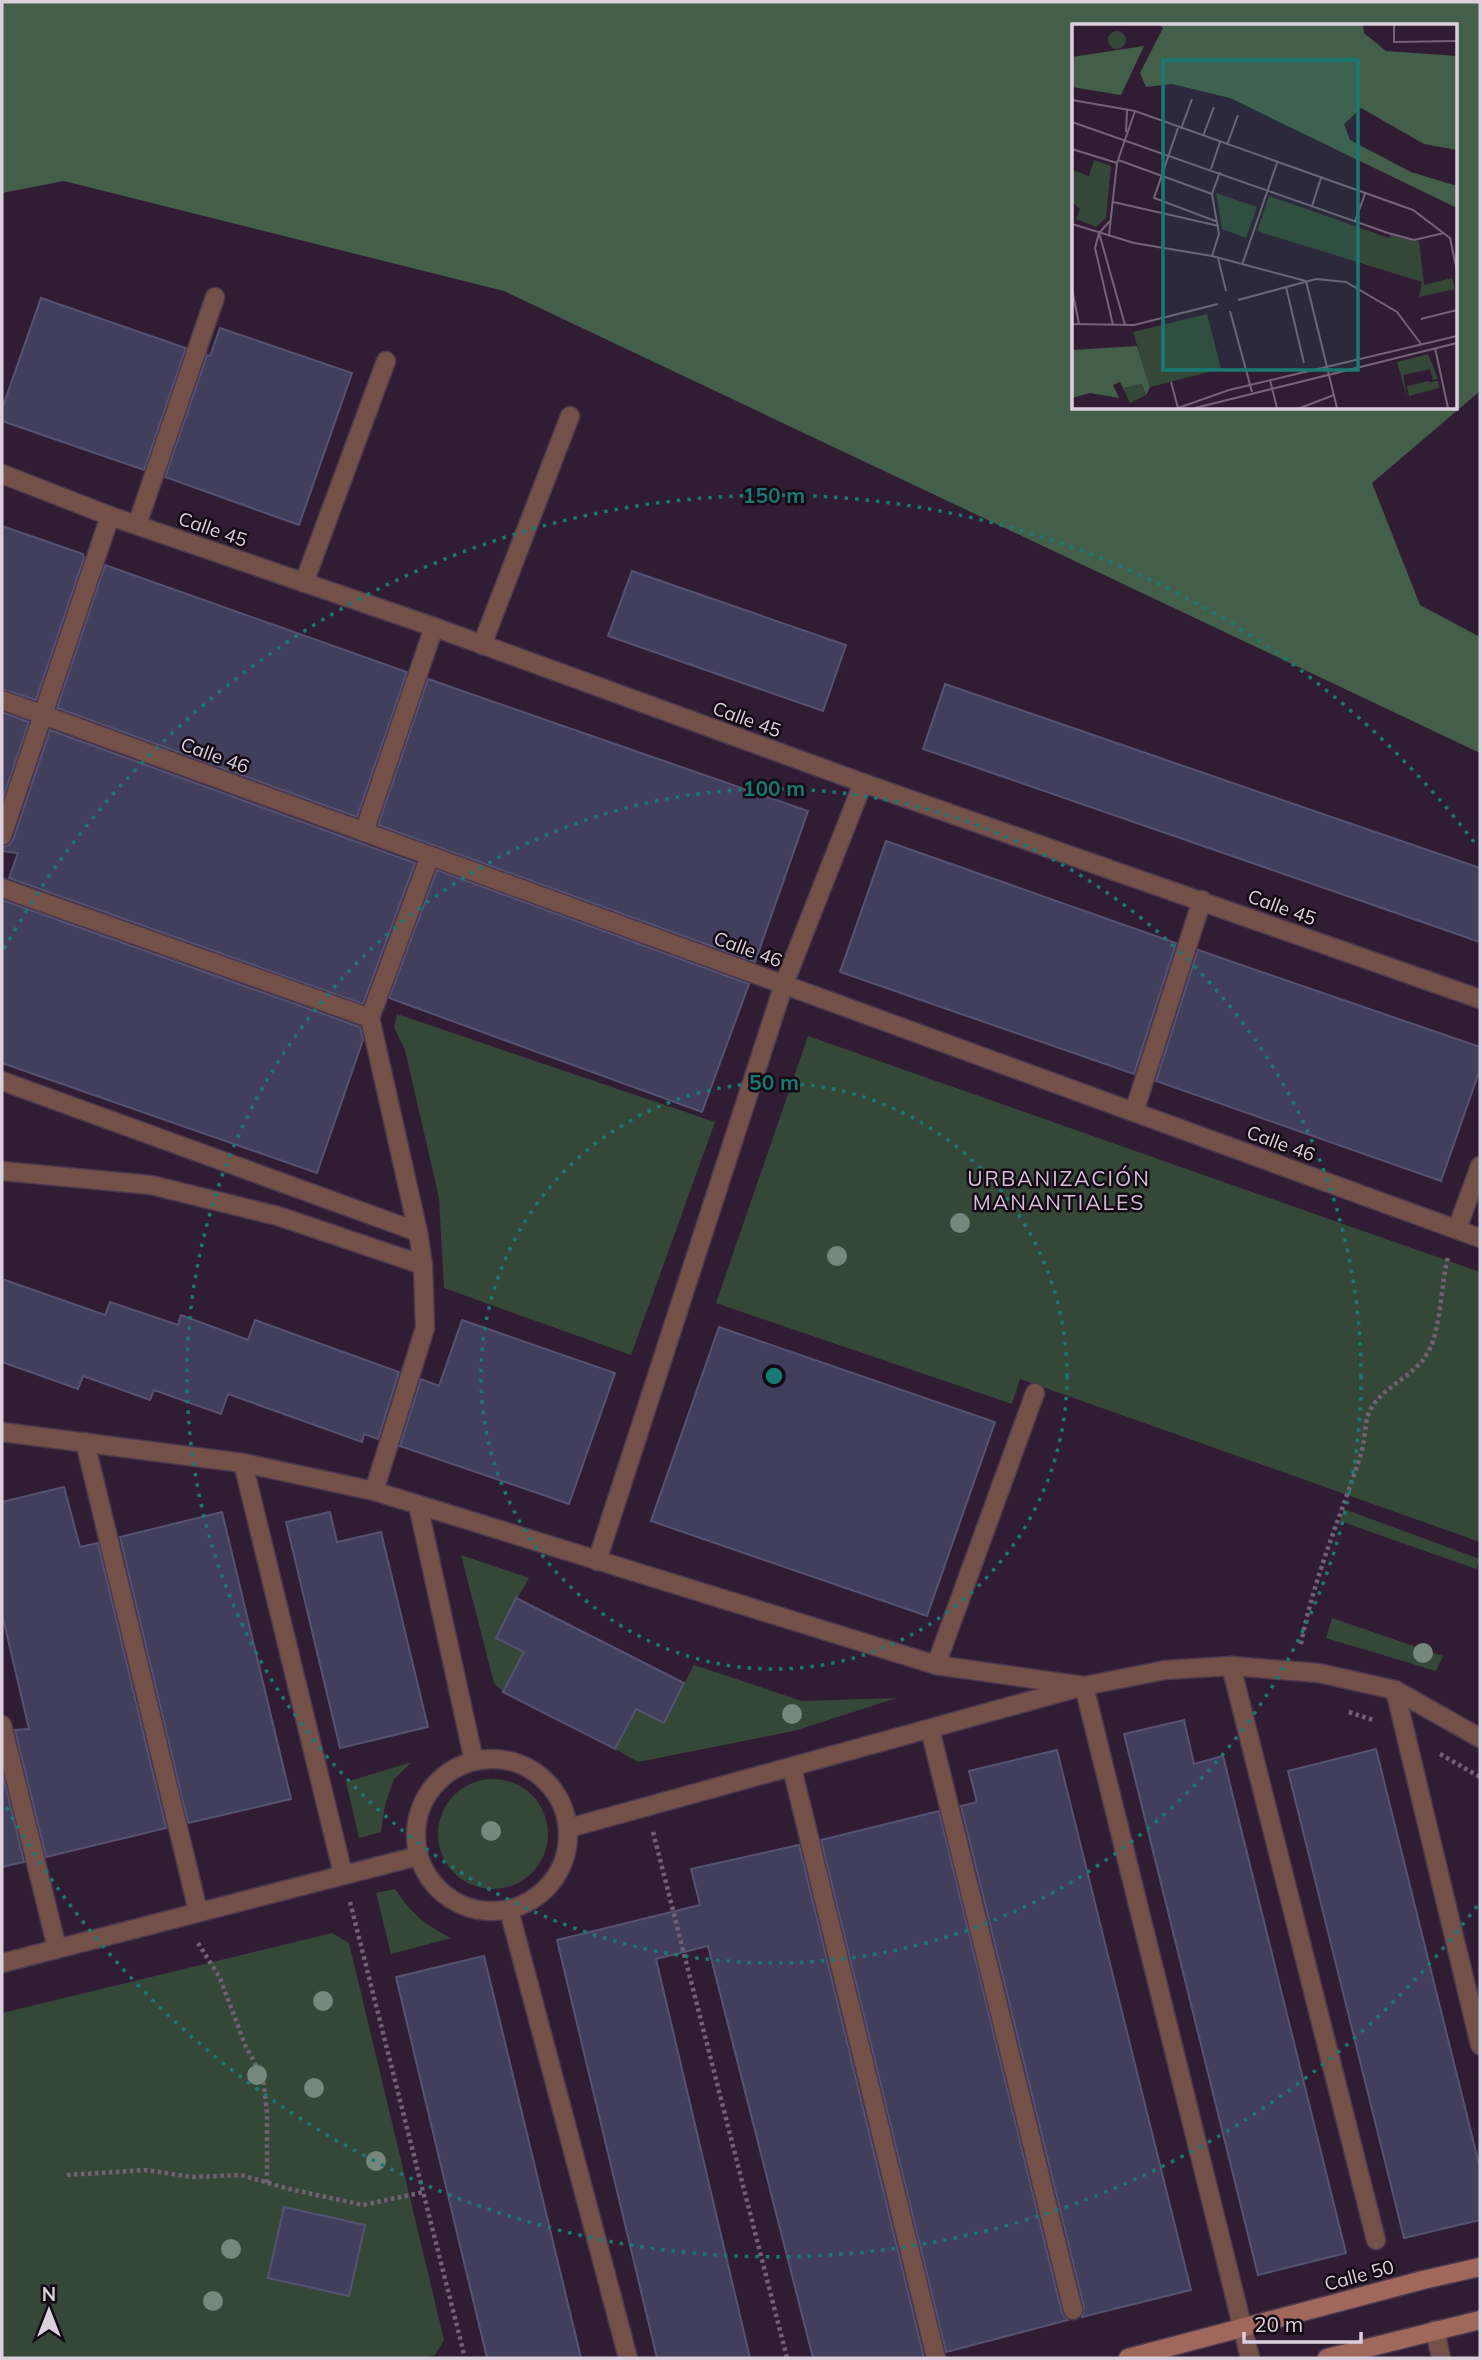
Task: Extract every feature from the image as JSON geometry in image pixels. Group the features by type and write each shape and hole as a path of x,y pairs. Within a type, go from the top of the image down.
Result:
{"main road":[{"name":"Calle 50","path":"1128,2358 1480,2267"},
{"path":"1327,2358 1480,2320"}],"street":[{"path":"137,525 215,296"},
{"path":"304,583 386,361"},
{"path":"482,645 570,416"},
{"name":"Calle 45","path":"2,474 110,516 434,627 863,783 1480,999"},
{"path":"2,836 110,516"},
{"path":"364,832 434,627"},
{"name":"Calle 46","path":"2,700 1480,1238"},
{"path":"597,1561 784,984 863,783"},
{"path":"374,1491 425,1328 423,1265 418,1232 370,1018 430,856"},
{"path":"2,888 370,1018"},
{"path":"1134,1112 1202,900"},
{"path":"2,1081 418,1232"},
{"path":"1457,1229 1480,1166"},
{"path":"2,1171 151,1185 278,1216 423,1265"},
{"path":"936,1665 1035,1393"},
{"path":"2,1432 243,1463 374,1491 936,1665 1084,1686"},
{"path":"85,1442 190,1913"},
{"path":"243,1463 343,1874"},
{"path":"418,1505 474,1761"},
{"path":"1230,1666 1376,2240"},
{"path":"569,1828 1084,1686 1166,1670 1230,1666 1319,1673 1395,1690 1480,1738"},
{"path":"1084,1686 1250,2358"},
{"path":"1395,1690 1480,2045"},
{"path":"2,1725 57,1948"},
{"path":"930,1729 1073,2310"},
{"path":"501,1759 526,1766 547,1782 562,1803 569,1828 566,1856 554,1880 534,1899 509,1910 485,1911 463,1906 443,1893 428,1877 418,1856 416,1831 421,1807 433,1786 451,1770 474,1761 501,1759"},
{"path":"792,1768 936,2358"},
{"path":"2,1963 418,1856"},
{"path":"509,1910 628,2358"},
{"path":"1435,2330 1441,2358"}],"path":[{"path":"1296,1671 1303,1631 1337,1520 1361,1454 1368,1414 1379,1398 1411,1373 1429,1352 1447,1260 1457,1229"},
{"path":"1339,1709 1405,1732 1480,1777"},
{"path":"647,1808 788,2358"},
{"path":"343,1874 464,2358"},
{"path":"190,1913 220,1978 246,2047 263,2077 267,2113 267,2183"},
{"path":"67,2175 146,2170 192,2177 241,2175 363,2205 424,2192"}],"green space":[{"path":"2,2 1480,2 1480,391 1458,410 1458,24 1072,24 1072,410 1458,410 1372,483 1420,605 1480,637 1480,753 504,291 64,181 2,193"},
{"path":"397,1014 715,1122 631,1355 444,1288 439,1198 405,1050 394,1027"},
{"path":"808,1036 1480,1272 1480,1542 1020,1379 1012,1404 716,1303"},
{"path":"1344,1509 1480,1559 1476,1569 1340,1521"},
{"path":"461,1555 529,1578 496,1637 524,1652 503,1692 494,1683"},
{"path":"1332,1618 1443,1656 1436,1671 1326,1638"},
{"path":"694,1665 802,1701 897,1698 794,1731 638,1762 615,1749 636,1709 664,1723"},
{"path":"412,1762 394,1779 385,1805 381,1832 359,1838 346,1782"},
{"path":"493,1779 514,1783 532,1795 544,1813 548,1834 544,1855 532,1873 514,1885 493,1889 472,1885 454,1873 442,1855 438,1834 442,1813 454,1795 472,1783"},
{"path":"395,1889 419,1918 451,1938 391,1954 376,1893"},
{"path":"332,1933 349,1943 444,2340 435,2355 423,2358 2,2358 2,2013"}],"building":[{"path":"41,298 186,348 144,470 2,421 2,409"},
{"path":"220,328 352,373 299,525 165,477 207,355 210,356"},
{"path":"2,526 83,554 84,558 36,700 2,689"},
{"path":"105,565 407,672 357,817 57,708"},
{"path":"632,571 846,645 823,711 608,636"},
{"path":"428,679 808,811 755,962 378,825"},
{"path":"945,684 1480,868 1480,942 923,749"},
{"path":"2,712 29,722 2,801"},
{"path":"50,730 415,863 363,1004 9,878 18,853 2,851 2,847 13,840"},
{"path":"886,841 1176,943 1134,1074 840,972"},
{"path":"437,870 749,984 702,1112 389,998"},
{"path":"2,900 360,1027 363,1040 317,1173 2,1063"},
{"path":"1198,950 1480,1047 1480,1069 1441,1181 1156,1081"},
{"path":"2,1279 105,1315 110,1302 178,1325 181,1315 248,1340 255,1320 399,1372 378,1439 364,1434 362,1442 228,1394 221,1414 154,1390 150,1400 83,1376 78,1389 2,1362"},
{"path":"462,1320 615,1373 569,1504 400,1446 421,1379 439,1386"},
{"path":"719,1327 995,1422 927,1616 651,1521"},
{"path":"64,1487 80,1547 98,1543 166,1828 46,1857 15,1730 29,1729 2,1614 2,1502"},
{"path":"222,1512 291,1799 188,1823 120,1537"},
{"path":"330,1512 337,1542 381,1532 428,1727 340,1748 286,1522"},
{"path":"516,1598 684,1683 664,1723 636,1709 615,1749 503,1692 524,1652 496,1638"},
{"path":"1184,1720 1194,1764 1223,1756 1346,2253 1258,2275 1124,1734"},
{"path":"1376,1749 1480,2168 1480,2220 1404,2238 1288,1771"},
{"path":"1057,1750 1191,2290 1082,2317 1084,2307 961,1806 977,1802 969,1771"},
{"path":"2,1771 24,1862 2,1867"},
{"path":"939,1811 1062,2313 1068,2320 946,2352 821,1840"},
{"path":"799,1845 924,2358 813,2358 708,1946 656,1959 750,2358 657,2358 557,1940 700,1905 691,1869"},
{"path":"484,1956 581,2358 487,2358 396,1977"},
{"path":"284,2207 365,2225 349,2296 268,2278"}],"district":[{"name":"URBANIZACIÓN MANANTIALES","path":"1059,1190"}]}
